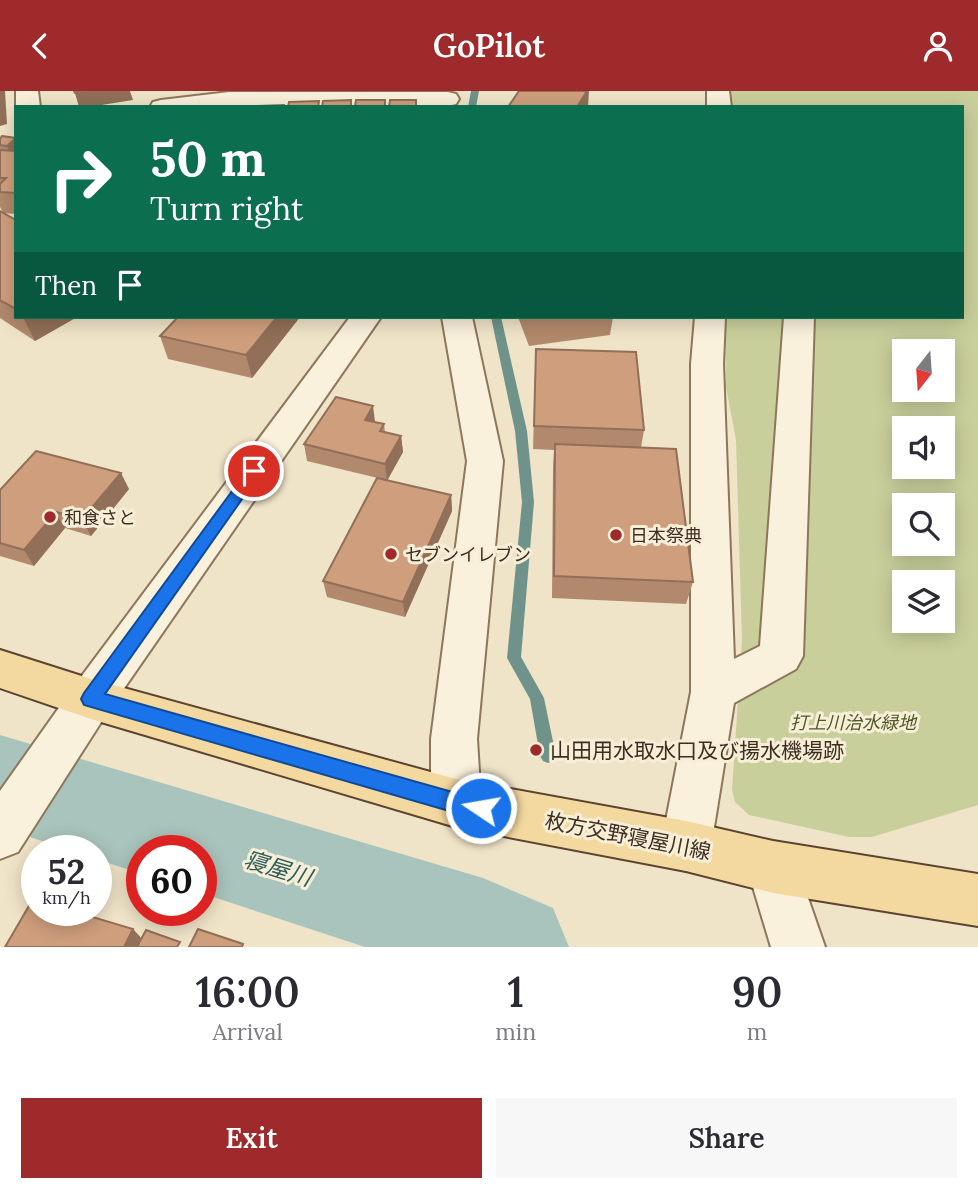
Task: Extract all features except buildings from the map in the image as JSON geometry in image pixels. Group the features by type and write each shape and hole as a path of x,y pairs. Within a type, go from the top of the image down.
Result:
{"main road":[{"name":"枚方交野寝屋川線","path":"0,669 91,699 456,803 686,846 773,867 978,900"}],"street":[{"path":"179,105 229,99 447,99"},
{"path":"0,834 91,699 365,319"},
{"path":"456,803 454,739 485,461 457,319"},
{"path":"686,846 712,692 707,364 710,319"},
{"path":"712,692 781,656 799,319"},
{"path":"773,867 798,947"}],"green space":[{"name":"打上川治水緑地","path":"727,91 978,91 978,805 872,837 849,837 749,815 735,802 732,790 742,640 736,440 726,387 725,319 964,319 964,105 727,105"}],"waterway":[{"path":"472,105 475,91"},
{"path":"496,319 521,431 528,502 514,658 537,698 548,756"},
{"name":"寝屋川","path":"0,781 483,932 514,947"}],"place":[{"name":"和食さと","path":"50,517"},
{"name":"日本祭典","path":"616,535"},
{"name":"セブンイレブン","path":"391,554"},
{"name":"山田用水取水口及び揚水機場跡","path":"536,750"}],"route":[{"path":"254,471 91,699 481,808"}]}
